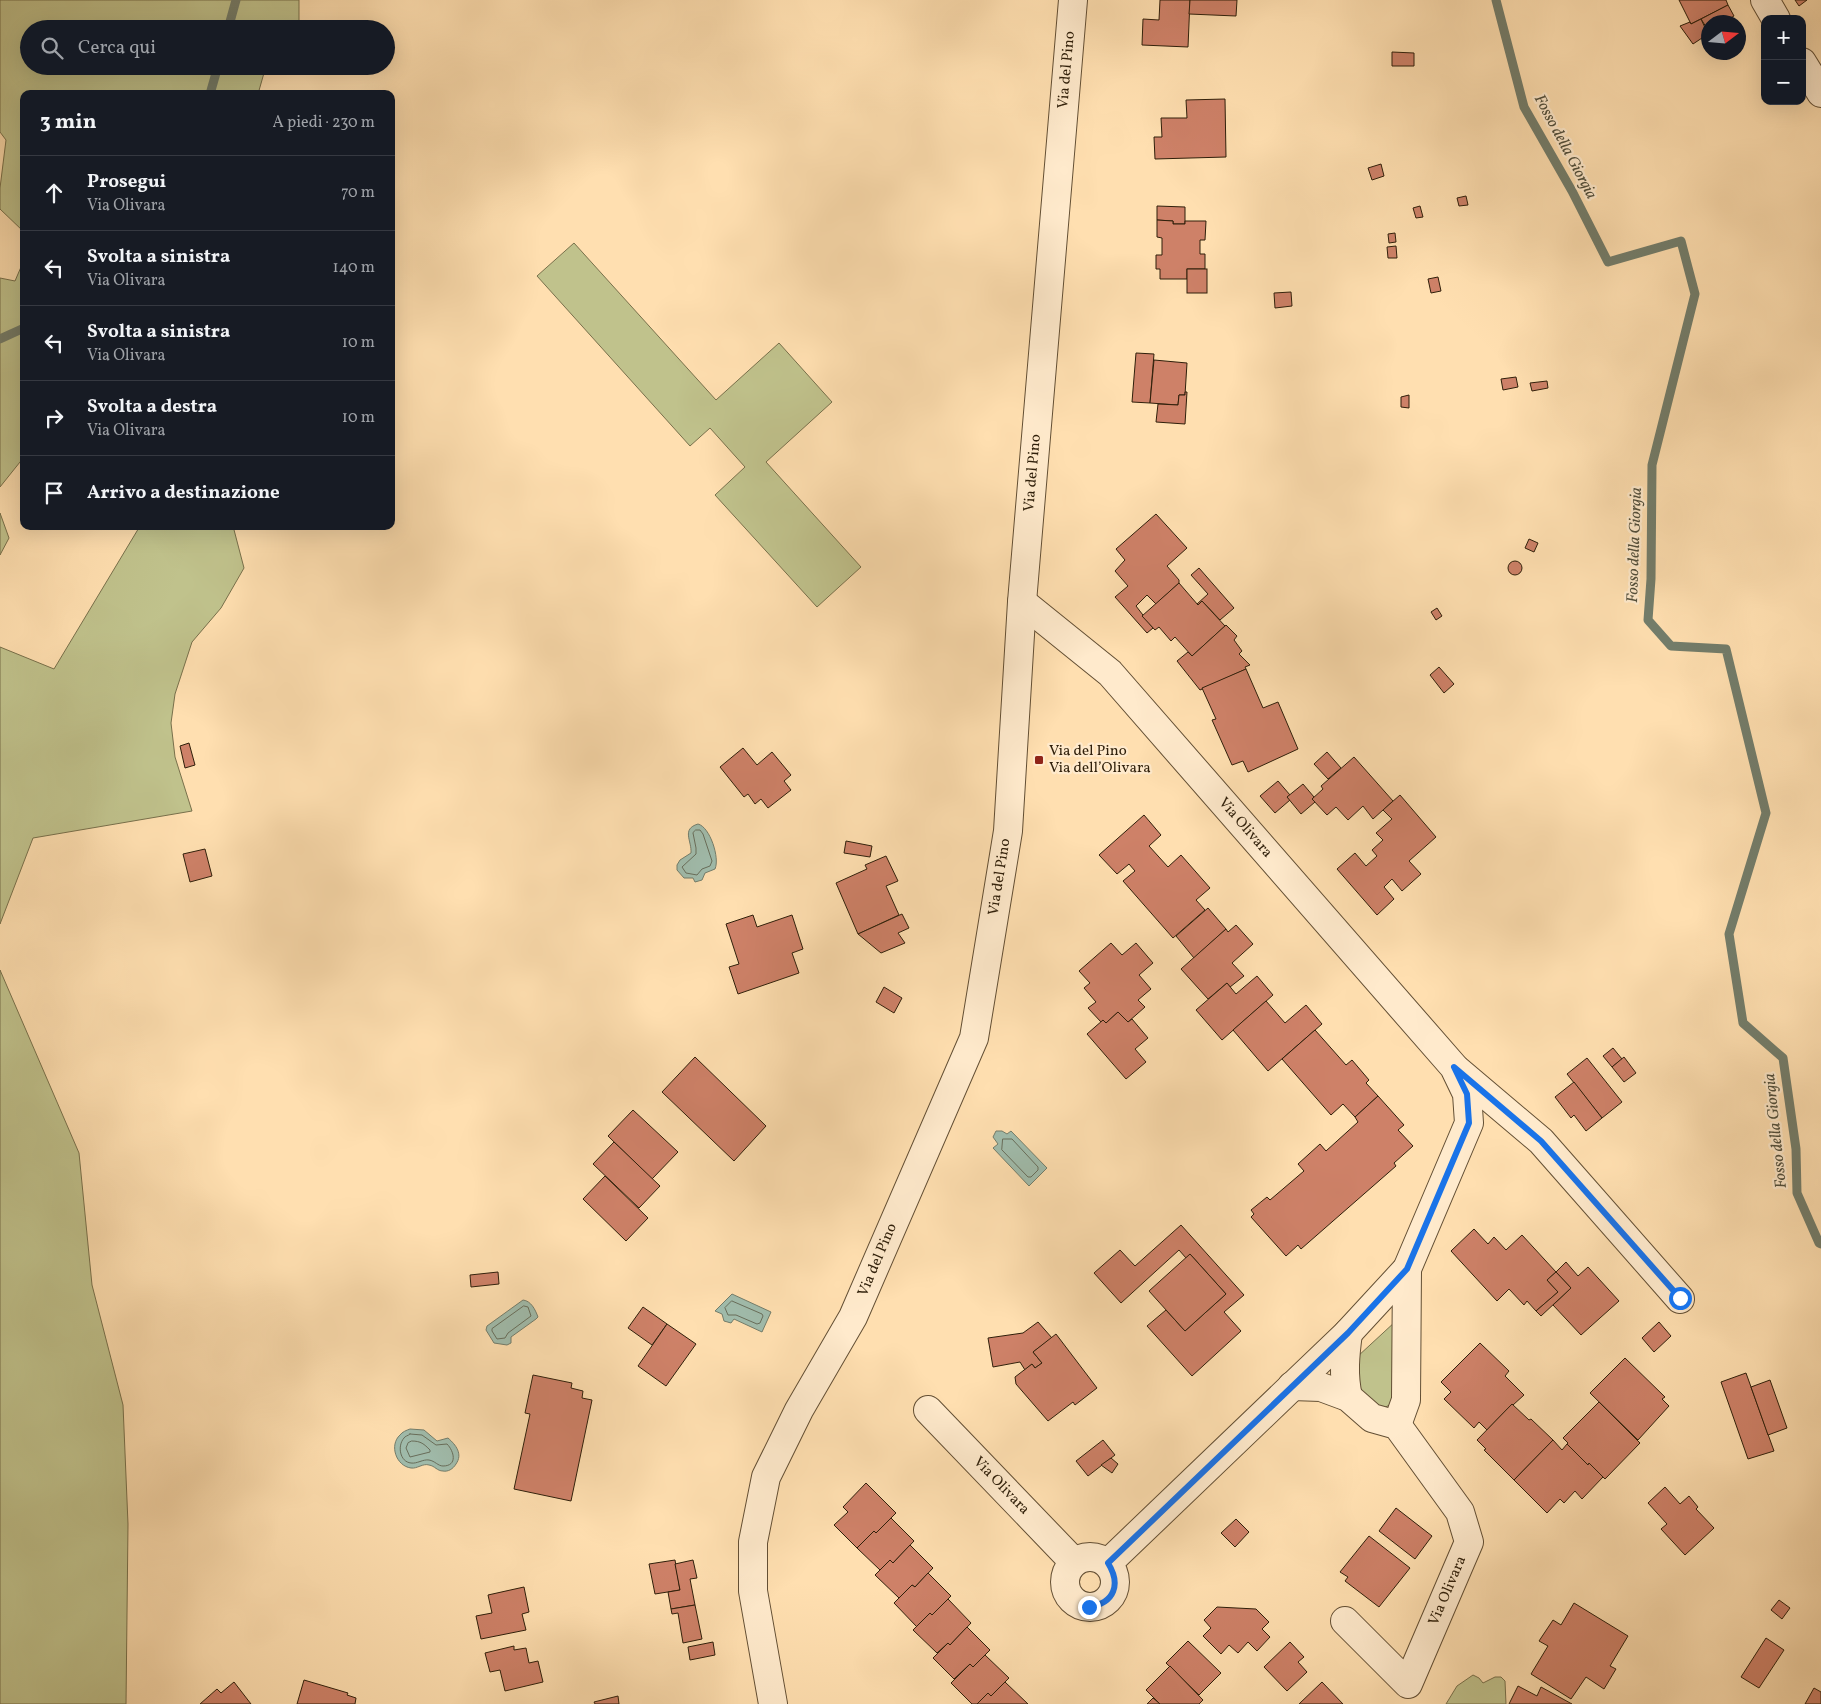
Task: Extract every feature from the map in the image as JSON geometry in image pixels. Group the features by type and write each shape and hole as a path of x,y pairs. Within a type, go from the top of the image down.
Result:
{"street":[{"name":"Via del Pino","path":"773,1704 753,1591 753,1542 766,1477 800,1410 853,1318 974,1038 1008,831 1022,602 1073,0"},
{"path":"1765,0 1774,15"},
{"path":"1806,69 1821,93"},
{"name":"Via Olivara","path":"1022,602 1110,673 1454,1067 1541,1141 1680,1298"},
{"name":"Via Olivara","path":"1108,1563 1348,1333 1407,1269 1469,1123 1467,1094 1454,1067"},
{"path":"1292,1386 1321,1387 1348,1397 1372,1418 1397,1425 1406,1400 1407,1269"},
{"path":"1348,1333 1344,1356 1344,1380 1348,1397"},
{"name":"Via Olivara","path":"928,1410 1074,1562"},
{"name":"Via Olivara","path":"1345,1622 1408,1684 1469,1542 1460,1512 1397,1425"},
{"path":"1085,1557 1097,1558 1108,1563 1116,1582 1114,1592 1100,1606 1089,1607 1080,1605 1072,1599 1066,1590 1065,1580 1068,1570 1074,1562 1085,1557"}],"green space":[{"path":"0,0 299,0 299,20 20,20 20,75 263,75 259,90 20,90 20,228 0,209 0,188 6,140 0,132"},
{"path":"574,243 716,400 779,343 832,402 766,462 861,567 817,607 715,495 745,467 710,428 690,446 537,276"},
{"path":"20,269 20,462 0,487 0,278 15,281"},
{"path":"0,513 9,538 0,555"},
{"path":"138,530 234,530 244,568 221,608 192,642 175,694 171,723 175,757 192,811 33,838 0,924 0,647 54,669"},
{"path":"0,970 79,1153 92,1285 123,1405 128,1524 126,1704 0,1704"},
{"path":"1396,1321 1397,1401 1380,1410 1354,1389 1357,1357"},
{"path":"1473,1675 1483,1683 1495,1677 1501,1677 1505,1681 1506,1704 1446,1704 1457,1686"}],"water":[{"path":"698,824 702,826 710,837 715,851 716,864 715,869 705,873 702,880 695,882 693,878 684,878 677,870 677,865 680,860 691,853 688,836 690,829"},
{"path":"996,1131 1002,1131 1007,1134 1011,1131 1047,1168 1029,1186 993,1148 998,1144 993,1137"},
{"path":"732,1294 771,1312 762,1332 734,1319 731,1323 724,1321 722,1314 715,1311"},
{"path":"523,1300 534,1308 538,1317 511,1337 511,1343 507,1345 494,1343 486,1330 487,1326"},
{"path":"410,1429 424,1430 437,1441 448,1438 459,1453 455,1466 445,1471 427,1465 411,1468 401,1463 396,1454 395,1444 401,1434"}],"building":[{"path":"1160,0 1190,0 1188,47 1142,45 1143,19 1159,20"},
{"path":"1190,0 1237,0 1236,16 1189,14"},
{"path":"1679,0 1726,0 1728,5 1709,15 1701,15 1701,19 1691,24"},
{"path":"1795,0 1807,0 1799,6"},
{"path":"1728,5 1733,15 1709,15"},
{"path":"1701,19 1701,39 1693,44 1680,26 1690,22 1691,24"},
{"path":"1392,52 1414,53 1414,66 1392,66"},
{"path":"1225,99 1226,157 1155,159 1154,137 1162,137 1161,118 1187,118 1186,100"},
{"path":"1381,164 1384,176 1372,180 1368,168"},
{"path":"1466,196 1468,205 1459,206 1457,198"},
{"path":"1157,206 1185,207 1185,224 1173,224 1173,221 1157,220"},
{"path":"1420,206 1423,217 1416,218 1413,208"},
{"path":"1157,220 1173,221 1173,224 1185,224 1185,221 1206,221 1205,240 1200,240 1200,254 1205,254 1205,269 1187,269 1187,279 1160,279 1160,269 1156,269 1156,255 1162,255 1162,238 1157,237"},
{"path":"1395,233 1396,242 1389,243 1388,234"},
{"path":"1396,246 1397,258 1388,258 1387,247"},
{"path":"1187,269 1207,269 1207,293 1187,293"},
{"path":"1438,277 1441,291 1431,293 1428,279"},
{"path":"1291,292 1292,306 1275,308 1274,293"},
{"path":"1136,353 1154,354 1150,403 1132,402"},
{"path":"1154,360 1187,363 1185,395 1179,395 1178,405 1150,403"},
{"path":"1516,377 1518,387 1503,390 1501,379"},
{"path":"1547,381 1548,388 1532,391 1530,383"},
{"path":"1185,392 1187,392 1185,424 1156,422 1158,404 1178,405 1179,395 1185,395"},
{"path":"1409,395 1409,408 1401,407 1401,397"},
{"path":"1156,514 1187,548 1167,566 1179,580 1179,583 1156,604 1147,595 1136,606 1153,628 1147,633 1115,597 1128,586 1115,571 1125,560 1116,549"},
{"path":"1529,539 1538,543 1534,552 1525,548"},
{"path":"1515,561 1520,563 1522,568 1520,573 1515,575 1510,573 1508,568 1510,563"},
{"path":"1199,568 1234,608 1220,620 1202,601 1197,604 1208,594 1191,575"},
{"path":"1179,583 1198,605 1202,601 1225,626 1192,656 1175,637 1171,641 1159,627 1155,630 1142,616"},
{"path":"1437,608 1442,616 1436,620 1431,612"},
{"path":"1226,625 1237,636 1234,640 1242,651 1239,654 1250,665 1245,667 1246,669 1200,690 1177,661 1188,652 1192,656"},
{"path":"1439,667 1454,684 1444,693 1430,675"},
{"path":"1246,669 1263,708 1278,702 1298,749 1248,772 1243,761 1232,765 1212,720 1216,719 1202,688"},
{"path":"189,743 195,765 185,768 180,746"},
{"path":"743,748 757,765 772,752 791,775 784,781 791,790 768,808 761,799 755,804 748,794 744,797 720,767"},
{"path":"1327,752 1341,768 1328,779 1314,764"},
{"path":"1354,757 1393,801 1373,819 1363,806 1348,820 1336,807 1327,815 1312,799 1323,789 1321,786"},
{"path":"1278,781 1290,795 1287,797 1290,800 1275,813 1260,796"},
{"path":"1303,784 1314,797 1312,799 1315,802 1301,814 1287,797"},
{"path":"1400,795 1436,837 1409,861 1421,874 1402,891 1392,879 1384,887 1394,899 1377,915 1337,869 1355,853 1366,866 1377,856 1372,850 1383,840 1376,833 1392,819 1383,810"},
{"path":"1144,815 1161,835 1149,846 1168,867 1181,855 1210,888 1196,900 1205,910 1173,938 1123,881 1135,871 1129,864 1117,874 1099,855"},
{"path":"846,841 872,846 870,857 844,853"},
{"path":"205,849 212,876 190,882 183,854"},
{"path":"886,856 898,881 886,886 899,915 858,934 836,883 867,869 865,865"},
{"path":"1208,908 1226,929 1194,958 1176,936"},
{"path":"902,914 909,928 898,933 905,943 881,953 858,934"},
{"path":"753,915 757,927 792,915 803,949 792,953 799,973 738,994 729,967 739,964 726,924"},
{"path":"1236,925 1253,944 1232,963 1244,976 1230,987 1227,983 1208,999 1181,969 1226,929 1228,932"},
{"path":"1111,943 1122,955 1136,943 1153,963 1139,975 1151,989 1138,1000 1145,1007 1128,1022 1118,1012 1106,1023 1103,1020 1101,1022 1088,1008 1096,1002 1084,988 1090,983 1079,971"},
{"path":"1257,976 1273,995 1222,1040 1196,1010 1227,983 1236,994"},
{"path":"884,987 902,998 894,1013 876,1002"},
{"path":"1266,1001 1285,1023 1306,1005 1322,1024 1268,1071 1233,1030"},
{"path":"1118,1012 1128,1022 1132,1019 1148,1038 1135,1049 1146,1062 1126,1079 1087,1034 1103,1020 1106,1023"},
{"path":"1315,1030 1346,1065 1352,1060 1369,1080 1366,1083 1378,1096 1355,1117 1343,1104 1331,1115 1282,1059"},
{"path":"1613,1048 1622,1059 1612,1067 1603,1056"},
{"path":"695,1057 766,1126 734,1161 662,1092"},
{"path":"1624,1057 1636,1073 1624,1082 1612,1067"},
{"path":"1587,1058 1622,1102 1602,1118 1567,1074"},
{"path":"1574,1082 1602,1118 1586,1131 1574,1115 1571,1118 1555,1097"},
{"path":"1378,1096 1404,1125 1398,1130 1413,1146 1394,1163 1396,1166 1301,1249 1298,1245 1286,1256 1251,1217 1254,1214 1251,1210 1267,1197 1270,1200 1304,1171 1298,1164 1320,1144 1326,1151 1358,1122 1355,1117"},
{"path":"633,1110 678,1152 652,1179 608,1136"},
{"path":"614,1142 660,1186 639,1208 593,1164"},
{"path":"605,1176 648,1218 626,1241 583,1199"},
{"path":"1181,1225 1244,1295 1224,1312 1241,1331 1192,1376 1147,1326 1166,1310 1185,1331 1226,1294 1190,1254 1186,1258 1179,1250 1121,1303 1094,1273 1120,1250 1135,1266"},
{"path":"1474,1229 1488,1244 1494,1237 1506,1250 1522,1235 1556,1272 1547,1280 1558,1292 1536,1311 1527,1301 1524,1305 1509,1289 1497,1301 1451,1251"},
{"path":"1190,1254 1226,1294 1185,1331 1149,1291"},
{"path":"1566,1262 1578,1276 1588,1267 1619,1301 1581,1335 1553,1305 1571,1288 1556,1272"},
{"path":"498,1272 499,1284 471,1287 470,1275"},
{"path":"1556,1272 1571,1288 1541,1316 1536,1311 1558,1292 1547,1280"},
{"path":"643,1307 667,1324 652,1345 628,1328"},
{"path":"1038,1322 1052,1338 1033,1352 1042,1363 1035,1368 1032,1364 1025,1370 1020,1362 993,1367 988,1338 1023,1333"},
{"path":"1659,1322 1671,1336 1654,1352 1642,1338"},
{"path":"667,1324 696,1344 666,1386 638,1366"},
{"path":"1056,1334 1097,1388 1075,1405 1073,1402 1048,1421 1016,1384 1015,1377 1032,1364 1035,1368 1042,1363 1033,1352"},
{"path":"1480,1343 1509,1371 1505,1376 1524,1395 1512,1404 1487,1430 1479,1422 1474,1428 1444,1399 1451,1392 1441,1382"},
{"path":"1625,1358 1665,1397 1662,1399 1669,1406 1638,1440 1590,1393"},
{"path":"1746,1373 1774,1451 1748,1459 1721,1382"},
{"path":"533,1375 572,1383 571,1388 583,1391 582,1398 592,1400 571,1501 514,1489 530,1414 525,1413"},
{"path":"1770,1380 1787,1428 1768,1435 1751,1387"},
{"path":"1599,1402 1640,1443 1605,1479 1589,1463 1588,1465 1563,1438"},
{"path":"1512,1404 1553,1440 1514,1480 1484,1450 1486,1449 1477,1440"},
{"path":"1103,1440 1115,1455 1088,1476 1076,1461"},
{"path":"1553,1440 1562,1450 1567,1444 1603,1477 1582,1499 1575,1491 1564,1503 1560,1499 1547,1513 1514,1480"},
{"path":"1111,1458 1118,1464 1112,1473 1101,1465"},
{"path":"866,1483 896,1513 876,1533 874,1531 857,1548 834,1525 848,1512 843,1507"},
{"path":"1665,1487 1680,1504 1689,1496 1698,1507 1696,1509 1714,1528 1685,1555 1661,1529 1667,1524 1648,1503"},
{"path":"1396,1508 1432,1536 1415,1559 1379,1531"},
{"path":"891,1518 914,1541 893,1563 890,1560 880,1570 857,1548"},
{"path":"1236,1519 1249,1532 1235,1547 1221,1533"},
{"path":"1369,1536 1410,1568 1379,1607 1345,1581 1348,1577 1340,1572"},
{"path":"910,1545 933,1568 915,1587 912,1585 899,1598 875,1575 890,1560 893,1563"},
{"path":"675,1560 680,1590 655,1594 649,1564"},
{"path":"693,1560 697,1578 690,1579 695,1605 671,1609 668,1592 680,1590 675,1564"},
{"path":"928,1573 951,1596 932,1615 930,1613 917,1627 894,1603 912,1585 915,1587"},
{"path":"524,1587 529,1612 522,1614 526,1630 481,1639 476,1616 492,1613 488,1595"},
{"path":"948,1599 971,1623 950,1645 948,1643 937,1653 913,1630"},
{"path":"1779,1600 1790,1608 1782,1619 1771,1610"},
{"path":"1574,1603 1628,1636 1610,1666 1616,1669 1604,1689 1586,1677 1571,1699 1531,1674 1548,1646 1539,1641 1553,1620 1561,1625"},
{"path":"695,1605 702,1639 683,1643 678,1613 672,1614 671,1609"},
{"path":"1217,1607 1256,1609 1269,1622 1262,1629 1270,1637 1257,1651 1248,1642 1238,1653 1229,1645 1221,1654 1203,1636 1211,1628 1204,1620"},
{"path":"967,1627 990,1650 973,1667 970,1664 954,1679 933,1658 948,1643 950,1645"},
{"path":"1766,1638 1784,1650 1759,1688 1741,1677"},
{"path":"1188,1641 1221,1673 1199,1695 1166,1663"},
{"path":"713,1642 715,1655 690,1660 688,1647"},
{"path":"1290,1642 1304,1657 1298,1662 1307,1672 1287,1691 1264,1667"},
{"path":"514,1646 514,1650 526,1648 529,1663 538,1661 543,1682 505,1691 500,1670 490,1672 485,1653"},
{"path":"985,1655 1009,1678 991,1696 988,1693 977,1704 972,1704 951,1683 970,1664 973,1667"},
{"path":"1170,1666 1203,1700 1199,1704 1160,1704 1146,1690"},
{"path":"304,1680 348,1693 347,1695 356,1698 355,1704 297,1704"},
{"path":"234,1682 251,1704 200,1704 217,1689 221,1693"},
{"path":"1005,1682 1028,1704 977,1704 988,1693 991,1696"},
{"path":"1322,1682 1343,1704 1299,1704"},
{"path":"1518,1686 1537,1696 1541,1687 1572,1704 1509,1704"},
{"path":"1814,1688 1821,1692 1821,1704 1805,1704"},
{"path":"618,1696 619,1704 595,1704 594,1702"},
{"path":"1153,1698 1160,1704 1147,1704"}],"waterway":[{"path":"230,20 236,0"},
{"name":"Fosso della Giorgia","path":"1496,0 1524,107 1572,191 1608,262 1681,241 1695,294 1652,465 1651,579 1648,620 1671,646 1726,649 1766,813 1729,934 1743,1023 1783,1058 1796,1149 1797,1193 1821,1244"},
{"path":"211,90 215,75"},
{"path":"0,339 20,330"}],"place":[{"name":"Via del Pino Via dell’Olivara","path":"1039,760"}],"route":[{"path":"1089,1607 1100,1606 1114,1592 1116,1582 1108,1563 1348,1333 1407,1269 1469,1123 1467,1094 1454,1067 1541,1141 1680,1298"}]}
